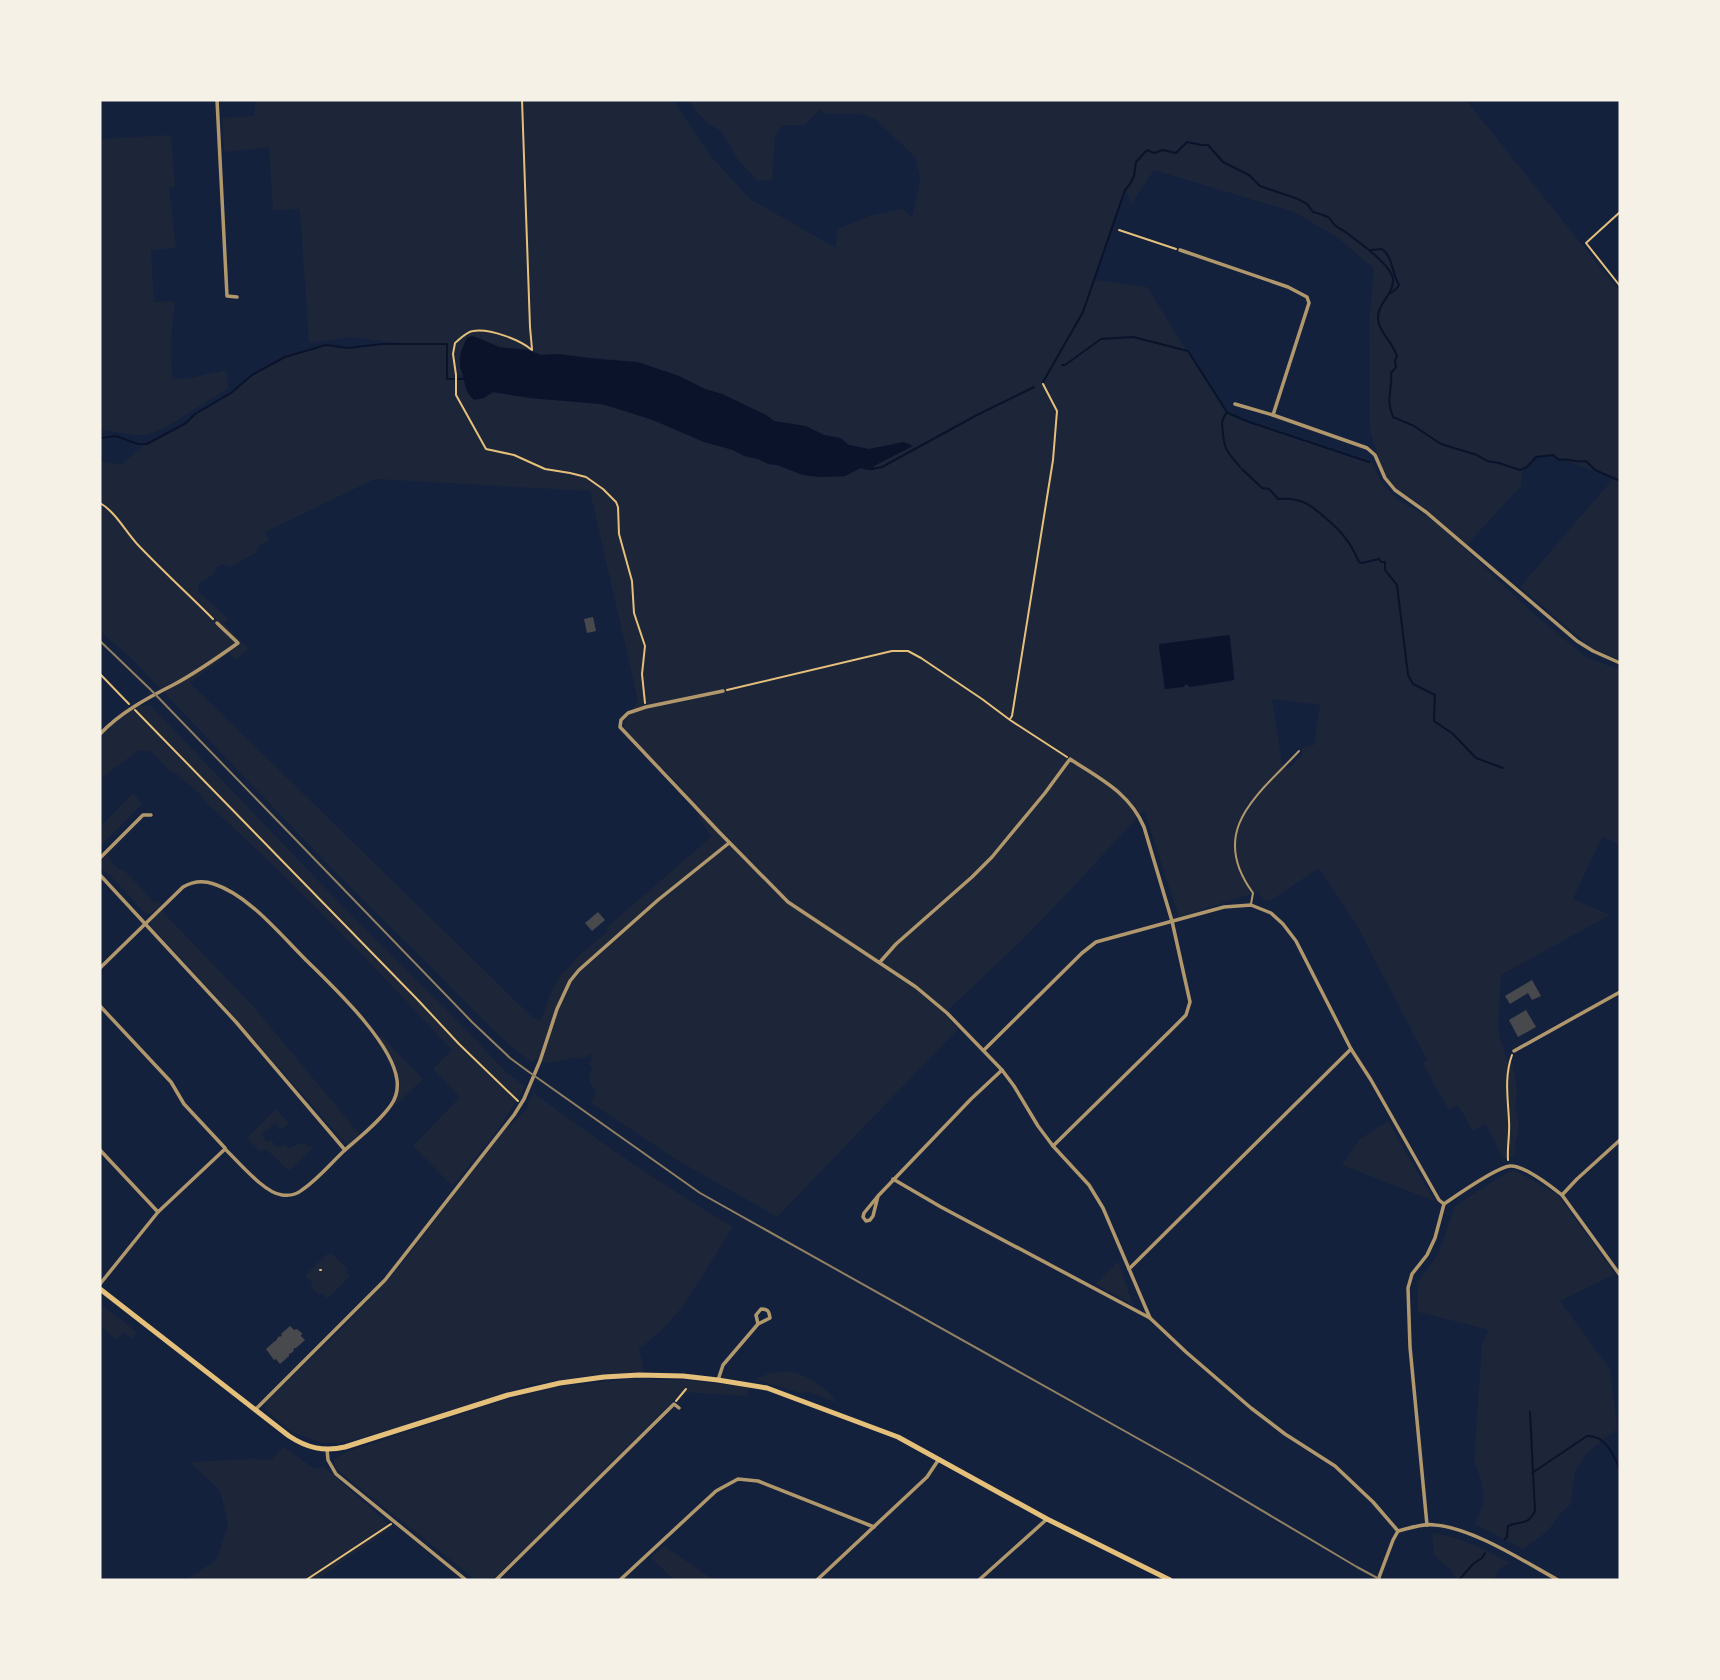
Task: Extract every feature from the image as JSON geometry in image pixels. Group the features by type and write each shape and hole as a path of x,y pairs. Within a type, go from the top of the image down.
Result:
{"main road":[{"path":"100,1287 255,1410 294,1439 310,1447 327,1450 351,1445 508,1395 560,1383 639,1375 718,1380 767,1388 898,1437 1047,1519 1165,1579"}],"street":[{"path":"217,100 227,296 237,297"},
{"path":"1180,250 1288,287 1307,297 1309,303 1273,415"},
{"path":"1235,404 1367,448 1375,455 1385,478 1395,490 1426,512 1577,640 1593,651 1620,663"},
{"path":"100,734 132,708 212,662 238,643 216,623"},
{"path":"723,691 628,713 621,720 620,727 788,902 916,987 947,1013 1002,1070 1038,1126 1089,1185 1103,1208 1150,1318"},
{"path":"880,962 896,944 992,857 1070,759 1125,797 1138,812 1144,827 1172,920 1190,1002 1186,1015 1053,1146"},
{"path":"100,858 142,815 151,815"},
{"path":"255,1410 397,1265 521,1104 539,1063 565,988 579,970 657,900 729,843"},
{"path":"100,875 248,1035 346,1150"},
{"path":"100,968 183,887 201,881 214,883 247,903 350,1004 377,1040 395,1071 397,1091 392,1104 302,1191 285,1196 277,1195 225,1149 184,1104 172,1082 100,1006"},
{"path":"984,1050 1096,942 1224,906 1251,905 1271,913 1296,941 1351,1049 1439,1200 1444,1204"},
{"path":"1514,1051 1620,992"},
{"path":"1129,1269 1351,1049"},
{"path":"878,1196 873,1216 866,1221 864,1213 878,1196 893,1179 971,1098 1002,1070"},
{"path":"1562,1195 1620,1140"},
{"path":"100,1287 158,1212 225,1149"},
{"path":"100,1150 158,1212"},
{"path":"1427,1525 1410,1347 1408,1288 1412,1275 1427,1255 1435,1238 1444,1204 1509,1166 1519,1168 1562,1195 1620,1275"},
{"path":"893,1179 1150,1318 1251,1408 1335,1466 1373,1502 1398,1531"},
{"path":"1614,1267 1620,1262"},
{"path":"718,1380 723,1364 758,1324 770,1318 766,1309 761,1309 756,1315 758,1324"},
{"path":"496,1580 674,1404 678,1408"},
{"path":"327,1450 329,1463 336,1474 466,1580"},
{"path":"817,1580 927,1478 939,1459"},
{"path":"620,1580 716,1491 738,1479 758,1481 874,1527"},
{"path":"979,1580 1047,1519"},
{"path":"1378,1580 1392,1540 1398,1531 1427,1525 1470,1534 1559,1580"}],"lane":[{"path":"1251,905 1253,893 1236,860 1237,829 1245,809 1299,751"}],"path":[{"path":"522,100 532,350 525,344 494,332 473,331 455,343 453,354 456,395 486,449 510,454 545,469 586,477 608,493 615,502 618,507 619,534 632,581 634,612 645,646 642,674 646,707"},
{"path":"1620,212 1586,243 1620,286"},
{"path":"1119,229 1180,250"},
{"path":"1010,720 1057,425 1057,411 1043,384"},
{"path":"100,503 110,509 141,549 216,623"},
{"path":"723,691 892,652 908,651 1070,759"},
{"path":"100,674 459,1044 521,1104"},
{"path":"1509,1166 1507,1147 1510,1125 1506,1076 1514,1051"},
{"path":"674,1404 687,1389"},
{"path":"306,1580 395,1522"}],"shaded area":[{"path":"256,100 673,100 710,155 750,199 836,248 837,229 873,215 903,209 912,217 920,177 916,158 875,119 860,114 827,114 819,110 805,125 782,125 775,137 772,180 758,181 738,160 722,132 705,121 688,100 1466,100 1620,292 1620,660 1592,648 1520,587 1613,479 1552,455 1536,457 1523,469 1521,486 1464,548 1534,614 1586,657 1620,670 1620,845 1602,837 1573,899 1610,915 1501,975 1498,1026 1507,1061 1512,1061 1517,1089 1515,1107 1519,1127 1515,1155 1503,1159 1486,1124 1473,1131 1458,1105 1449,1110 1422,1063 1427,1060 1356,924 1319,868 1270,901 1264,900 1257,892 1179,917 1144,810 1022,940 944,1014 958,1029 777,1217 677,1160 591,1103 596,1093 590,1080 593,1068 589,1064 592,1060 591,1054 581,1059 569,1057 547,1063 535,1059 532,1063 517,1051 274,809 131,658 100,631 100,462 122,464 144,445 185,424 195,414 231,393 252,375 285,357 326,345 348,348 399,343 351,337 309,343 300,209 273,210 269,147 224,152 222,118 254,116","holes":["1154,170 1294,212 1337,237 1374,269 1369,325 1370,430 1389,481 1427,509 1425,516 1386,488 1372,462 1238,419 1225,411 1147,287 1094,280 1126,189 1131,204","473,336 499,347 528,350 541,355 557,354 639,362 722,394 774,421 806,427 840,438 849,445 869,449 904,442 868,470 861,468 845,476 803,475 704,442 653,420 600,404 493,392 467,393 464,380 457,380 456,375 463,375 460,356 467,338","375,479 590,491 638,701 626,718 624,730 681,787 711,837 606,928 608,931 562,972 541,1020 533,1018 190,683 229,653 235,660 249,649 223,623 229,619 199,592 198,584 214,574 217,567 223,564 230,567 256,553 258,546 269,541 265,532","1230,636 1235,679 1166,689 1160,644","1272,699 1320,705 1314,745 1301,748 1303,754 1289,769 1282,763"]},
{"path":"171,135 175,187 169,187 176,248 151,250 154,302 175,301 171,339 172,379 191,378 226,370 228,388 153,433 134,435 100,429 100,139"},
{"path":"472,336 499,347 528,350 541,355 557,354 637,362 722,394 774,421 806,426 824,435 840,438 849,445 869,449 904,442 913,446 874,466 874,470 861,468 845,476 819,477 803,475 744,456 653,420 600,404 493,392 474,400 466,389 460,361 467,338"},
{"path":"1229,635 1234,680 1190,687 1186,684 1183,687 1165,689 1160,644"},
{"path":"139,704 151,706 356,920 505,1071 525,1086 492,1138 452,1186 413,1146 460,1097 433,1069 452,1050 298,890 201,798 202,796 174,772 171,773 151,751 139,750 100,779 100,734"},
{"path":"133,793 142,804 100,843 100,827"},
{"path":"107,855 111,858 109,860 120,870 124,870 155,903 158,901 161,904 151,914 145,913 109,874 101,869 100,863"},
{"path":"161,910 253,1006 361,1136 349,1147 151,926 150,920"},
{"path":"381,1036 423,1079 397,1104 392,1104 395,1078 378,1039"},
{"path":"533,1092 631,1162 733,1227 684,1305 661,1331 639,1349 644,1372 585,1376 530,1385 341,1443 323,1443 292,1432 265,1409 266,1402 397,1270 506,1129 526,1110"},
{"path":"276,1109 289,1123 283,1129 275,1123 262,1134 267,1142 271,1140 277,1147 285,1145 289,1148 302,1143 314,1147 289,1171 267,1150 260,1151 247,1138"},
{"path":"1388,1121 1434,1201 1342,1165 1360,1139"},
{"path":"1514,1170 1557,1194 1615,1274 1560,1301 1610,1369 1616,1430 1588,1452 1575,1471 1571,1504 1548,1531 1523,1549 1475,1524 1483,1505 1481,1480 1474,1461 1482,1344 1489,1330 1418,1312 1417,1283 1438,1255 1455,1206"},
{"path":"331,1253 347,1269 345,1272 350,1276 327,1299 311,1287 313,1285 310,1279 305,1278"},
{"path":"1118,1261 1133,1305 1096,1284"},
{"path":"100,1304 137,1332 132,1339 124,1332 117,1340 100,1326"},
{"path":"788,1371 816,1382 838,1403 809,1392 801,1393 755,1379"},
{"path":"628,1379 685,1380 749,1387 747,1396 682,1392 493,1580 476,1580 334,1465 334,1460 344,1453 504,1400 557,1387"},
{"path":"284,1447 312,1467 325,1468 392,1527 317,1580 186,1580 217,1559 228,1524 220,1491 190,1462 271,1460"},
{"path":"1432,1533 1482,1548 1510,1563 1501,1568 1493,1580 1456,1580 1452,1571 1434,1555"},
{"path":"664,1546 714,1580 674,1580 651,1558"}],"building":[{"path":"593,617 596,631 587,633 584,619"},
{"path":"598,912 605,920 592,931 585,923"},
{"path":"1532,980 1541,996 1532,1000 1528,993 1510,1004 1505,996"},
{"path":"1526,1010 1536,1027 1518,1037 1509,1020"},
{"path":"290,1326 302,1333 301,1336 305,1340 280,1364 266,1349"}],"waterway":[{"path":"1043,382 1083,312 1125,190 1134,176 1136,162 1147,150 1154,153 1163,150 1176,153 1187,142 1208,145 1223,162 1249,175 1260,186 1298,199 1307,204 1313,212 1328,217 1372,253 1391,273 1393,285 1380,308 1378,319 1397,357 1396,367 1391,373 1389,399 1393,417 1414,426 1441,444 1477,455 1487,461 1520,470 1536,457 1553,455 1559,460 1586,461 1595,470 1620,481"},
{"path":"1370,250 1382,249 1388,256 1399,285 1391,293"},
{"path":"1062,365 1101,339 1133,337 1188,351 1227,412 1222,422 1225,444 1240,467"},
{"path":"100,438 116,436 138,444 147,444 186,423 195,414 231,393 252,375 285,357 326,345 348,348 382,344 447,344 447,379 464,379"},
{"path":"872,469 882,467 1034,387"},
{"path":"1228,413 1369,462"},
{"path":"1242,469 1278,499 1301,501 1317,511 1343,535 1359,562 1379,559 1385,562 1385,570 1397,585 1408,675 1413,684 1435,695 1434,721 1453,734 1476,758 1503,768"},
{"path":"1505,1539 1508,1526 1526,1521 1535,1511 1530,1412"},
{"path":"1532,1473 1587,1436 1604,1443 1620,1470"},
{"path":"1459,1580 1485,1553"}],"railway":[{"path":"100,641 151,690 472,1022 529,1072 700,1193 1187,1466 1381,1580"}]}
